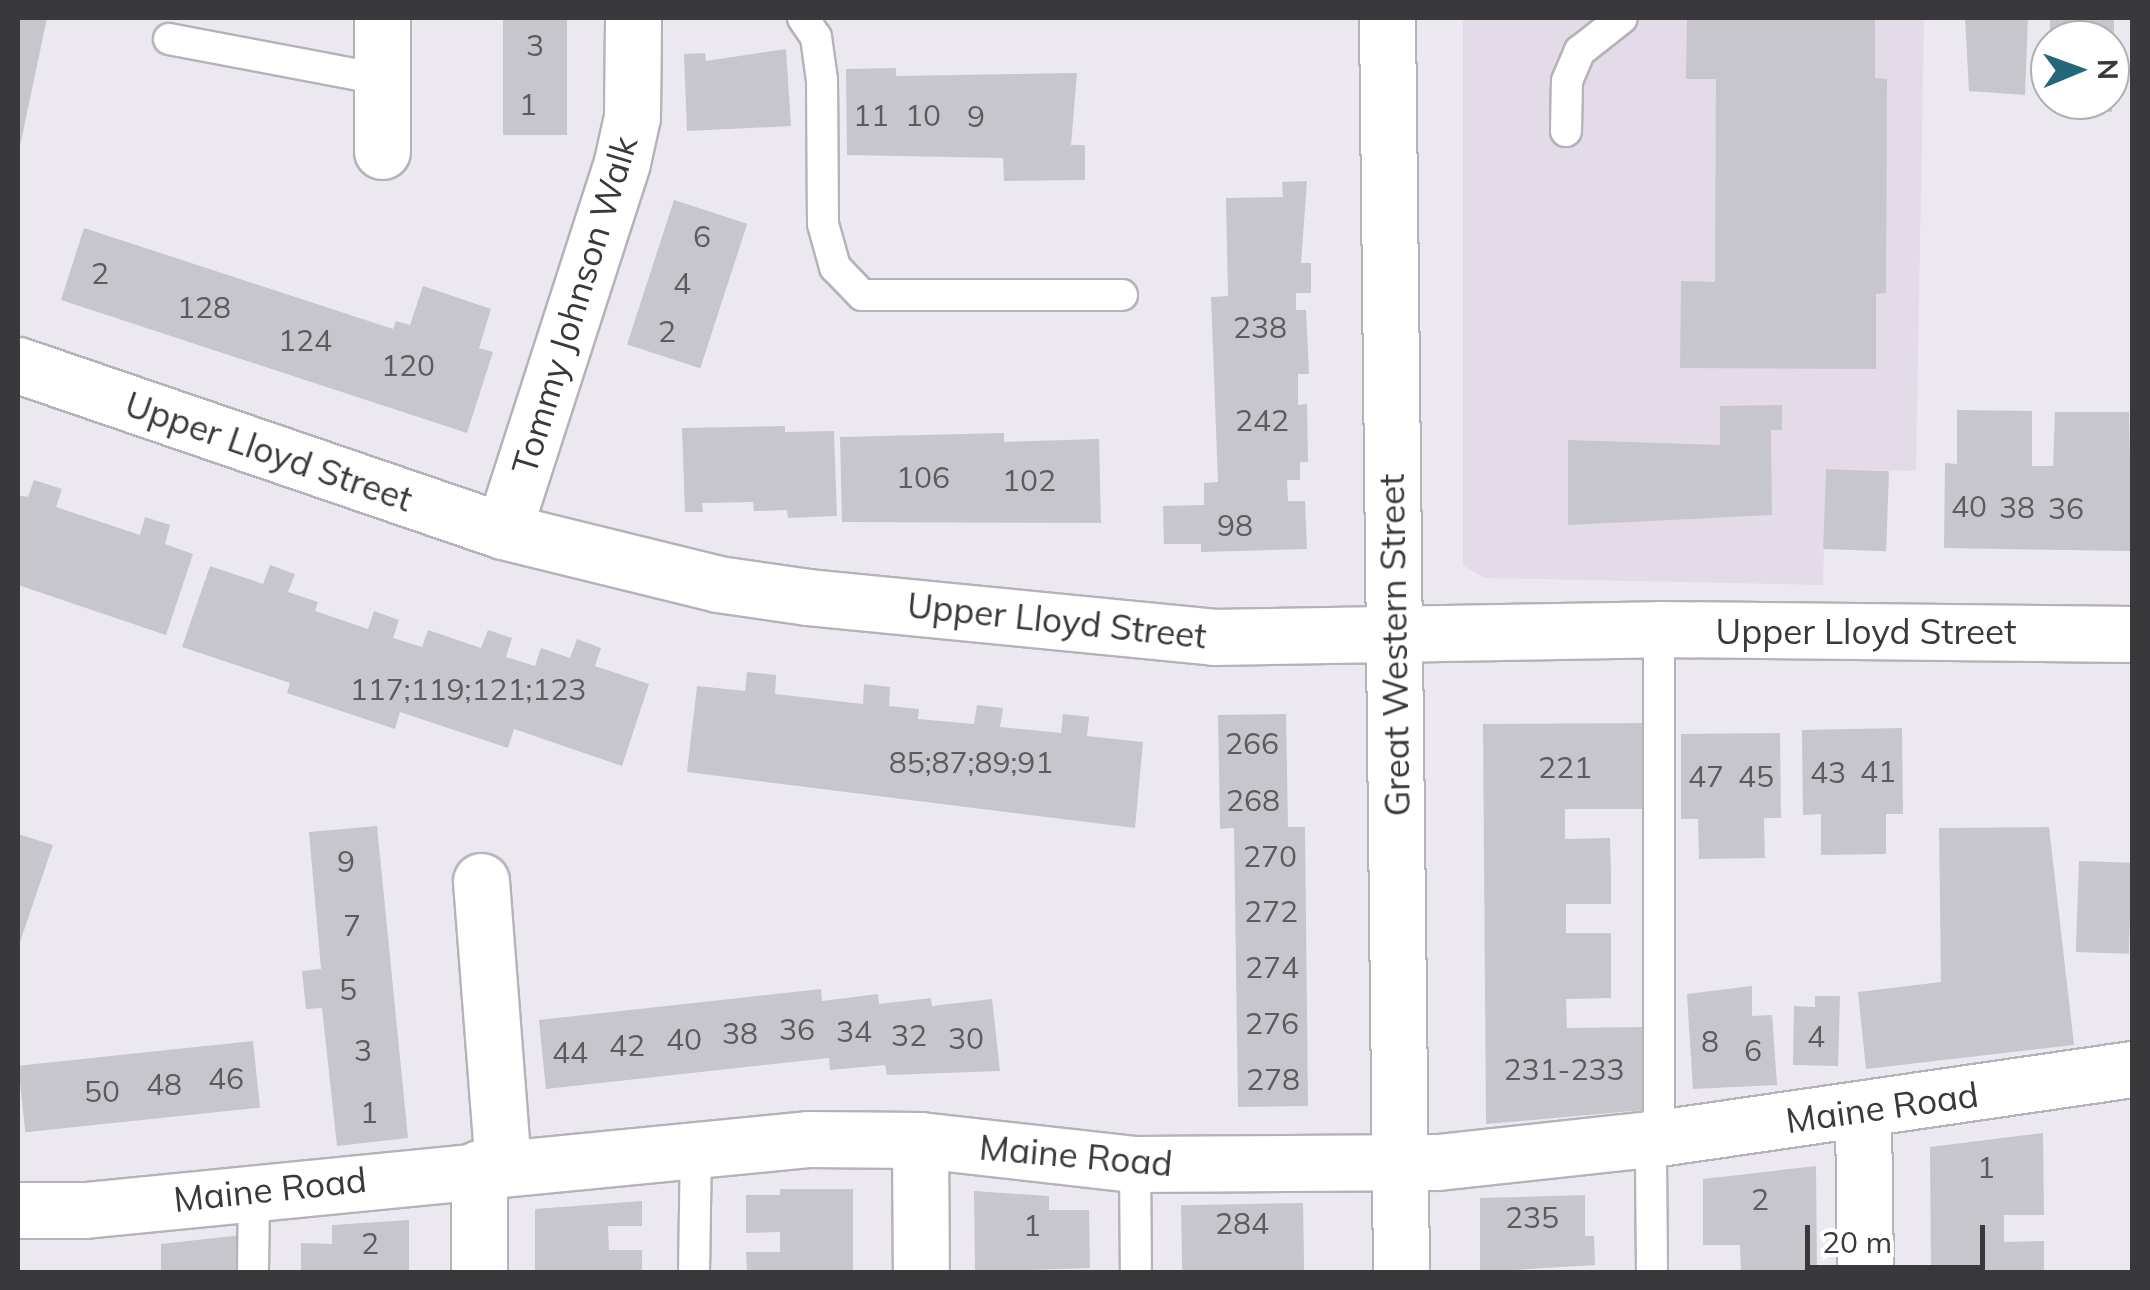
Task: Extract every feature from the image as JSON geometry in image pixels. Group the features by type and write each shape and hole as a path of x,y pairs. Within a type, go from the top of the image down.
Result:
{"street":[{"path":"382,18 382,151"},
{"name":"Tommy Johnson Walk","path":"503,531 622,162 632,117 633,18"},
{"name":"Great Western Street","path":"1386,18 1401,1272"},
{"name":"Upper Lloyd Street","path":"18,364 503,531 718,584 808,596 1213,636 1393,637 1659,630 2132,634"},
{"path":"479,1272 491,1166 481,881"},
{"name":"Maine Road","path":"18,1210 86,1210 696,1145 920,1140 1134,1164 1399,1164 1658,1138 2132,1069"},
{"path":"1863,1111 1865,1272"},
{"path":"920,1140 920,1272"}],"lane":[{"path":"804,18 816,36 822,80 824,224 835,267 862,294 1122,295"},
{"path":"1566,131 1567,81 1580,50 1622,18"},
{"path":"169,40 381,79"},
{"path":"1652,1272 1651,1155 1658,1138 1659,630"},
{"path":"694,1272 696,1145"},
{"path":"1134,1164 1136,1272"},
{"path":"254,1190 254,1272"}],"shaded area":[{"path":"1463,18 1924,18 1916,471 1826,469 1823,585 1484,578 1463,565"}],"building":[{"path":"18,18 47,18 19,151 18,151"},
{"path":"503,18 567,18 567,135 503,135"},
{"path":"1687,18 1875,18 1875,78 1887,79 1886,293 1876,294 1876,369 1680,368 1681,281 1715,282 1716,79 1686,79"},
{"path":"1965,18 2028,18 2025,95 1969,91"},
{"path":"2050,18 2114,18 2114,20"},
{"path":"786,49 791,126 687,131 684,54 705,53 706,61"},
{"path":"896,68 896,76 1077,73 1071,145 1085,145 1085,180 1004,181 1003,158 847,155 846,69"},
{"path":"1307,181 1301,263 1311,263 1311,293 1296,293 1296,310 1306,310 1309,374 1298,374 1298,405 1307,404 1308,462 1300,462 1300,480 1287,480 1288,501 1305,501 1307,549 1201,552 1201,544 1164,544 1163,506 1204,505 1204,483 1218,482 1211,297 1228,296 1226,198 1283,197 1282,182"},
{"path":"674,200 747,224 700,368 627,345"},
{"path":"84,228 393,329 396,321 410,325 423,286 491,309 479,348 493,352 467,433 61,300"},
{"path":"1782,405 1782,430 1771,430 1772,515 1568,525 1568,440 1720,445 1720,406"},
{"path":"1957,410 2032,411 2032,466 2053,466 2055,412 2129,412 2132,551 1944,548 1945,463 1957,464"},
{"path":"785,426 785,432 834,431 837,516 788,518 787,510 754,511 753,502 702,503 703,512 685,512 682,428"},
{"path":"1004,433 1004,442 1099,439 1101,523 842,522 840,437"},
{"path":"1826,469 1889,471 1886,551 1823,549"},
{"path":"34,480 62,489 56,507 140,535 145,517 170,525 165,544 193,554 166,635 18,585 18,495 28,497"},
{"path":"270,565 295,574 288,592 318,602 315,611 368,629 374,611 399,620 393,638 422,647 428,630 481,648 488,630 512,638 506,657 535,666 541,648 570,658 577,639 601,648 595,666 649,684 622,766 514,729 508,748 400,712 395,729 287,693 290,683 182,647 210,566 263,584"},
{"path":"747,672 776,675 775,694 863,704 864,684 890,687 889,706 919,709 918,719 974,724 977,705 1003,708 1000,727 1061,733 1063,714 1089,717 1087,736 1143,742 1135,828 687,772 697,686 745,691"},
{"path":"1286,714 1288,827 1305,827 1308,1106 1238,1107 1234,828 1220,829 1218,715"},
{"path":"1646,723 1648,809 1565,809 1565,839 1610,838 1611,871 1611,904 1566,904 1566,933 1611,933 1611,998 1566,999 1567,1028 1644,1027 1644,1110 1486,1124 1483,724"},
{"path":"1902,728 1903,814 1886,814 1886,854 1821,855 1821,814 1803,815 1802,730"},
{"path":"1780,733 1781,818 1764,818 1765,858 1699,859 1698,819 1681,819 1681,734"},
{"path":"377,826 408,1138 337,1146 322,1008 306,1009 302,971 321,969 309,832"},
{"path":"2049,827 2074,1045 1866,1069 1858,992 1941,982 1939,828"},
{"path":"18,834 53,845 18,948"},
{"path":"2079,861 2132,863 2129,954 2076,952"},
{"path":"1752,986 1752,1016 1772,1015 1777,1085 1693,1089 1687,994"},
{"path":"821,989 822,1001 878,994 879,1004 931,998 932,1006 992,999 1000,1071 887,1075 885,1065 830,1070 829,1058 546,1089 539,1020"},
{"path":"1815,996 1840,996 1838,1066 1793,1065 1794,1006 1815,1007"},
{"path":"253,1041 260,1108 25,1132 18,1066"},
{"path":"2043,1133 2044,1215 2004,1215 2004,1242 2044,1241 2044,1272 1931,1272 1930,1147"},
{"path":"1816,1166 1817,1272 1741,1272 1740,1245 1703,1245 1703,1179"},
{"path":"780,1189 853,1189 853,1272 747,1272 746,1252 780,1252 780,1232 746,1233 746,1195 780,1195"},
{"path":"974,1191 1049,1196 1049,1210 1089,1210 1090,1268 975,1272"},
{"path":"1585,1195 1585,1236 1594,1236 1595,1265 1480,1272 1480,1198"},
{"path":"642,1201 642,1226 608,1226 609,1250 642,1250 642,1272 535,1272 535,1209"},
{"path":"1303,1203 1304,1272 1182,1272 1181,1205"},
{"path":"409,1220 409,1272 301,1272 301,1243 332,1244 332,1225"},
{"path":"241,1235 241,1272 161,1272 161,1244"}]}
